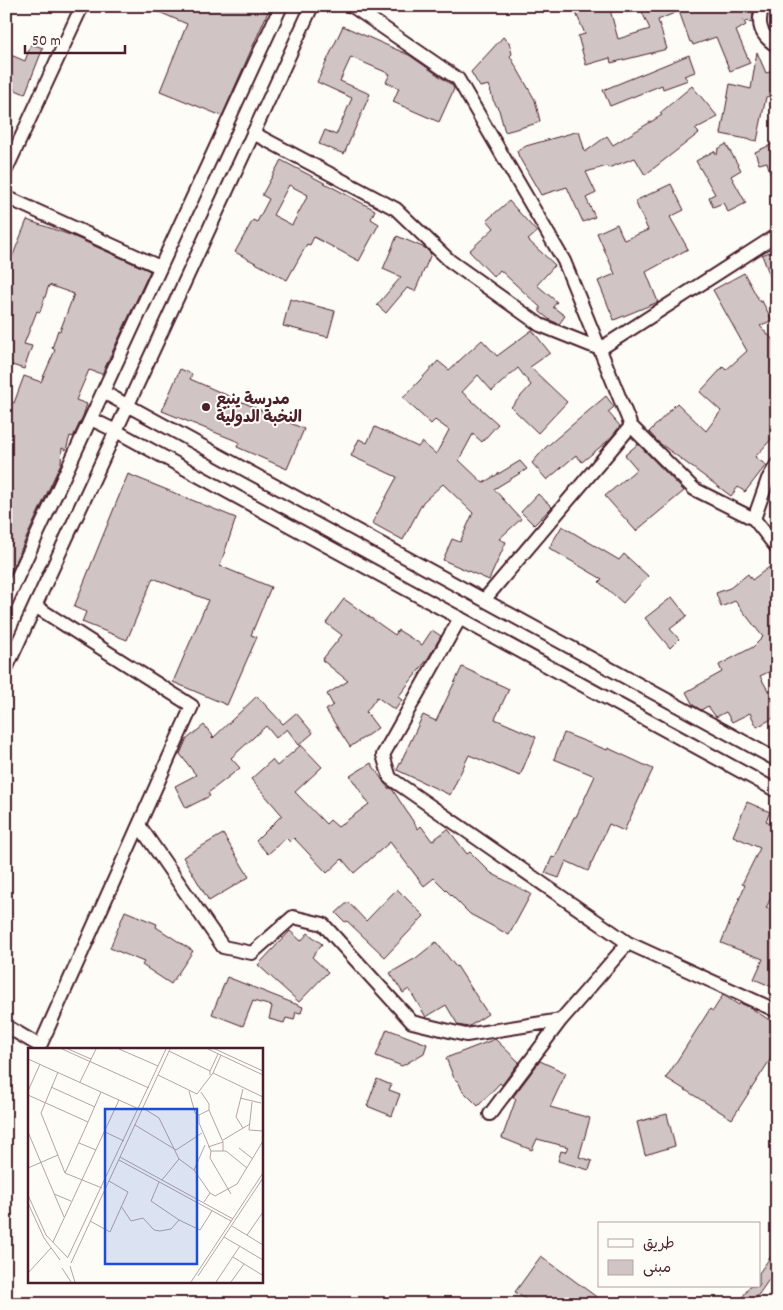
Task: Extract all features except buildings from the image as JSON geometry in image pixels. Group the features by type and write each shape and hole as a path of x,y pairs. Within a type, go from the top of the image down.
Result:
{"street":[{"path":"6,170 82,6"},
{"path":"6,602 281,6"},
{"path":"6,669 312,6"},
{"path":"352,6 458,79 564,261 631,426 694,489 754,519 777,548"},
{"path":"763,6 759,22 761,31 767,40 777,46"},
{"path":"253,133 396,209 450,261 540,325 600,349"},
{"path":"6,197 160,267"},
{"path":"600,349 777,235"},
{"path":"103,392 777,760"},
{"path":"91,419 777,791"},
{"path":"484,600 631,426"},
{"path":"754,519 768,479 777,464"},
{"path":"6,1026 40,1046 192,706 35,606"},
{"path":"460,618 383,755 390,778 628,943 777,1011"},
{"path":"139,825 223,947 252,953 294,917 323,924 412,1022 466,1035 561,1020"},
{"path":"490,1114 561,1020 628,943"}],"place":[{"name":"مدرسة ينبع النخبة الدولية","path":"206,407"}]}
